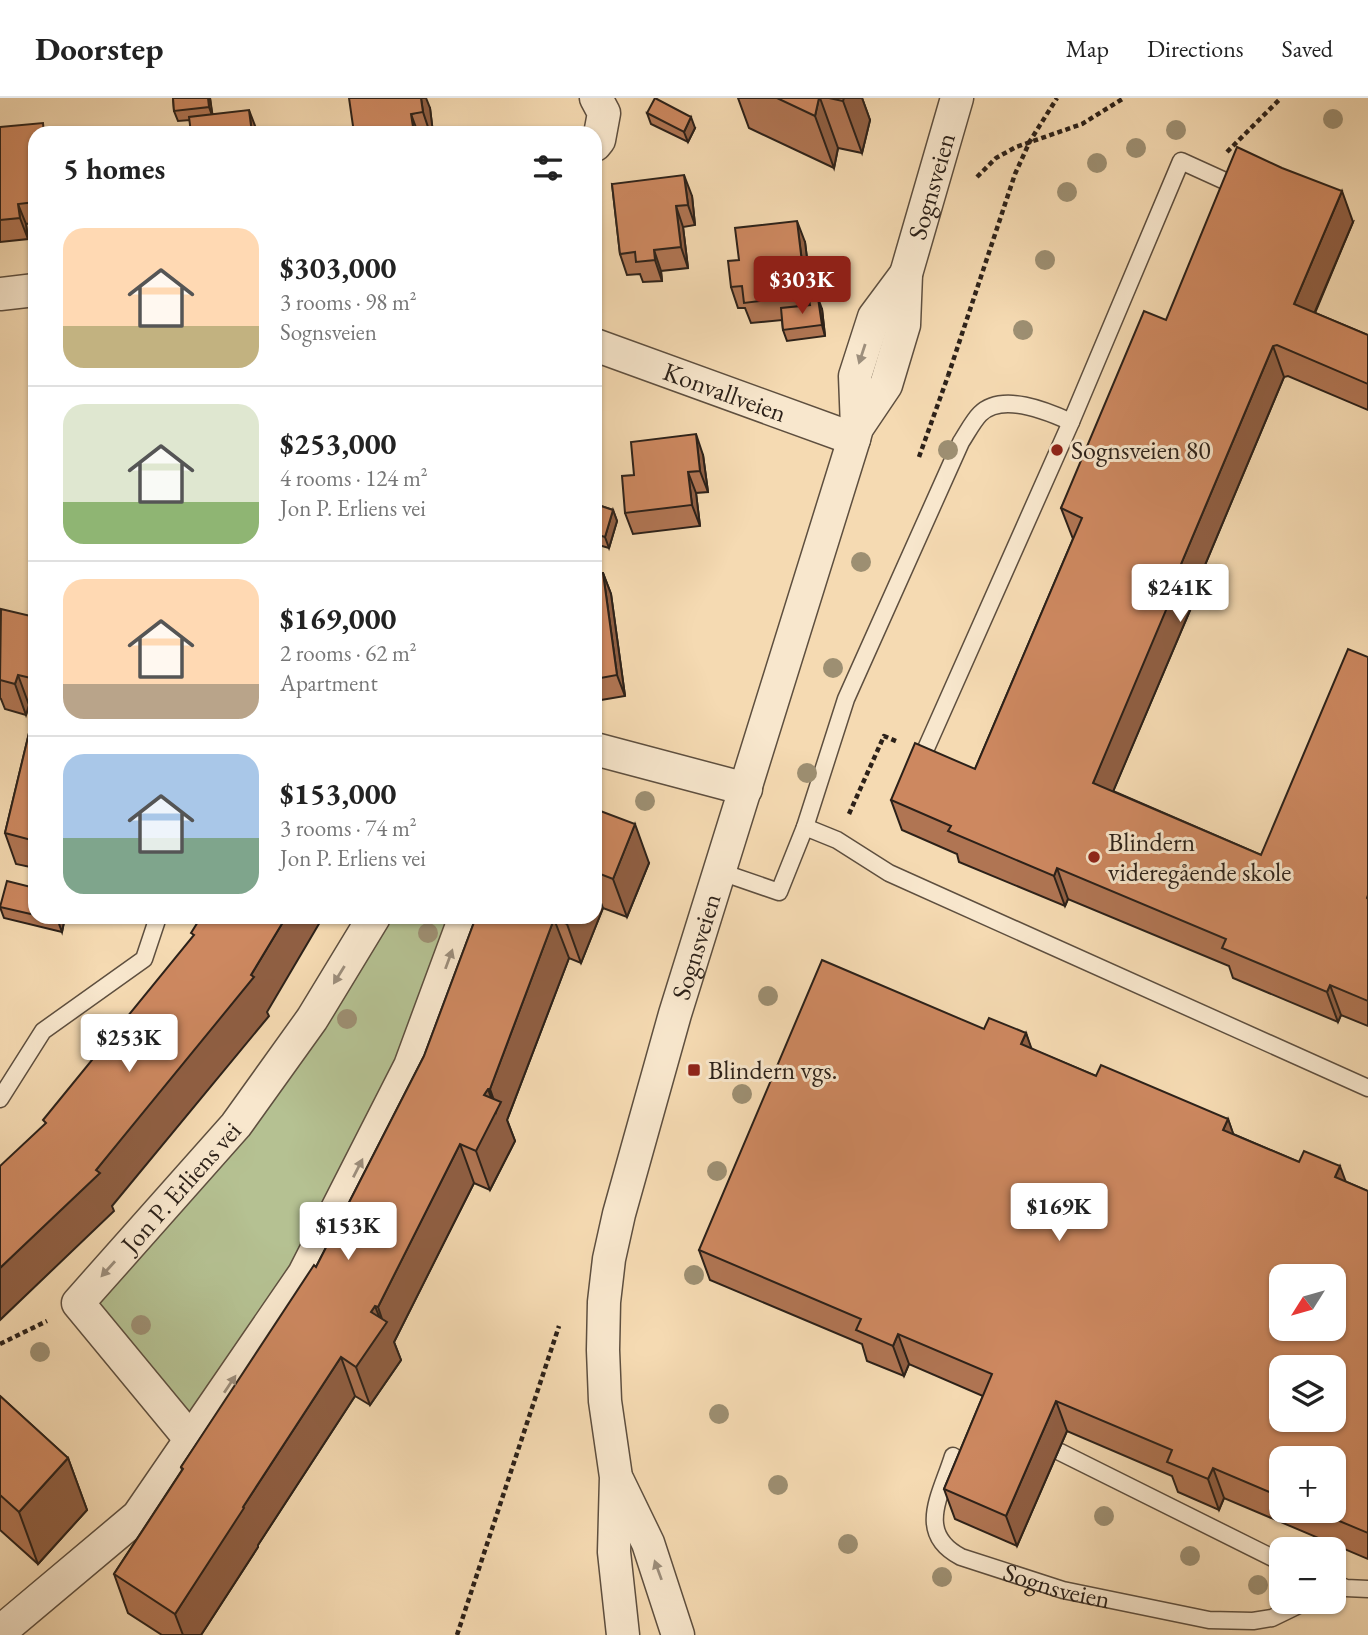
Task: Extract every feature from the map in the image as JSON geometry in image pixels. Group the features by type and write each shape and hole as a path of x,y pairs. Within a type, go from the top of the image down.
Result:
{"street":[{"path":"596,98 604,113 602,126"},
{"name":"Sognsveien","path":"623,1635 614,1552 616,1476 605,1401 603,1362 604,1302 609,1259 643,1126 855,433 855,376 874,317 906,274 957,98"},
{"path":"0,294 28,291"},
{"name":"Konvallveien","path":"602,347 855,433"},
{"path":"602,751 746,789"},
{"name":"Jon P. Erliens vei","path":"78,1303 236,1125 312,1019 370,924"},
{"path":"11,1627 138,1516 192,1441 304,1274 410,1066 462,924"},
{"path":"78,1303 192,1441"},
{"name":"Sognsveien","path":"616,1476 648,1542 678,1635"}],"lane":[{"path":"924,753 1071,422 1181,161 1225,181"},
{"path":"721,872 779,892 805,827 846,699 961,442 981,412 1009,402 1053,413 1071,422"},
{"path":"805,827 837,840 889,873 1368,1088"},
{"path":"0,1099 7,1073 43,1031 144,959 156,924"},
{"path":"1060,1452 1269,1556"},
{"name":"Sognsveien","path":"953,1457 935,1514 934,1528 939,1541 947,1550 961,1557 1063,1590 1209,1620 1253,1621 1280,1614"},
{"path":"1346,1587 1368,1589"}],"path":[{"path":"948,376 1015,174 1030,141 1057,98"},
{"path":"976,177 996,158 1016,147 1082,124 1124,98"},
{"path":"1207,173 1281,98"},
{"path":"837,840 884,736 924,753"},
{"path":"0,1344 22,1335 78,1303"},
{"path":"457,1635 559,1326"}],"green space":[{"path":"369,924 462,924 410,1066 192,1441 78,1303 236,1125"}],"building":[{"path":"173,98 208,98 209,107 174,111"},
{"path":"349,98 421,98 423,112 411,114 413,126 353,126"},
{"path":"655,98 691,117 684,132 647,113"},
{"path":"777,98 819,98 815,116"},
{"path":"249,110 251,126 190,126 189,117"},
{"path":"43,123 43,126 28,126 28,203 18,204 20,218 0,220 0,127"},
{"path":"1237,147 1342,191 1294,304 1368,335 1368,384 1277,345 1273,346 1093,783 1261,855 1348,649 1368,657 1368,1001 1330,985 1327,992 1222,948 1226,939 1057,868 1054,876 948,831 951,826 891,800 915,743 975,769 1082,518 1061,508 1144,311 1166,320"},
{"path":"684,175 688,205 676,206 681,247 654,250 655,260 636,262 635,252 620,254 612,184"},
{"path":"797,221 806,295 744,303 742,286 731,287 728,261 739,260 735,228"},
{"path":"818,298 822,325 783,330 781,308 810,305 809,300"},
{"path":"696,434 700,471 688,472 692,505 625,513 622,476 634,475 631,442"},
{"path":"602,506 613,510 605,537 602,536"},
{"path":"602,573 617,675 602,678"},
{"path":"1,609 28,615 28,677 18,675 15,684 0,680"},
{"path":"28,737 28,839 5,833"},
{"path":"602,812 635,824 613,879 602,875"},
{"path":"7,881 28,886 28,913 0,907"},
{"path":"197,924 282,924 251,975 254,977 96,1170 100,1173 0,1268 0,1166 46,1123 43,1120 194,935 191,933"},
{"path":"473,924 552,924 490,1089 484,1095 501,1102 476,1151 460,1144 378,1307 375,1306 371,1312 387,1322 356,1367 341,1357 175,1614 114,1574 183,1469 181,1467 314,1265 316,1267 424,1056"},
{"path":"822,960 984,1029 989,1018 1026,1033 1021,1044 1096,1076 1101,1065 1228,1119 1223,1130 1299,1162 1304,1151 1340,1166 1335,1177 1368,1191 1368,1533 1344,1523 1346,1446 1269,1446 1269,1492 1213,1468 1208,1479 1167,1462 1172,1450 1056,1401 1006,1516 944,1489 992,1374 898,1334 893,1346 856,1330 861,1319 699,1250"},
{"path":"0,1396 68,1458 19,1512 0,1495"}],"place":[{"name":"Sognsveien 80","path":"1057,450"},
{"name":"Blindern videregående skole","path":"1094,857"},
{"name":"Blindern vgs.","path":"694,1070"}]}
